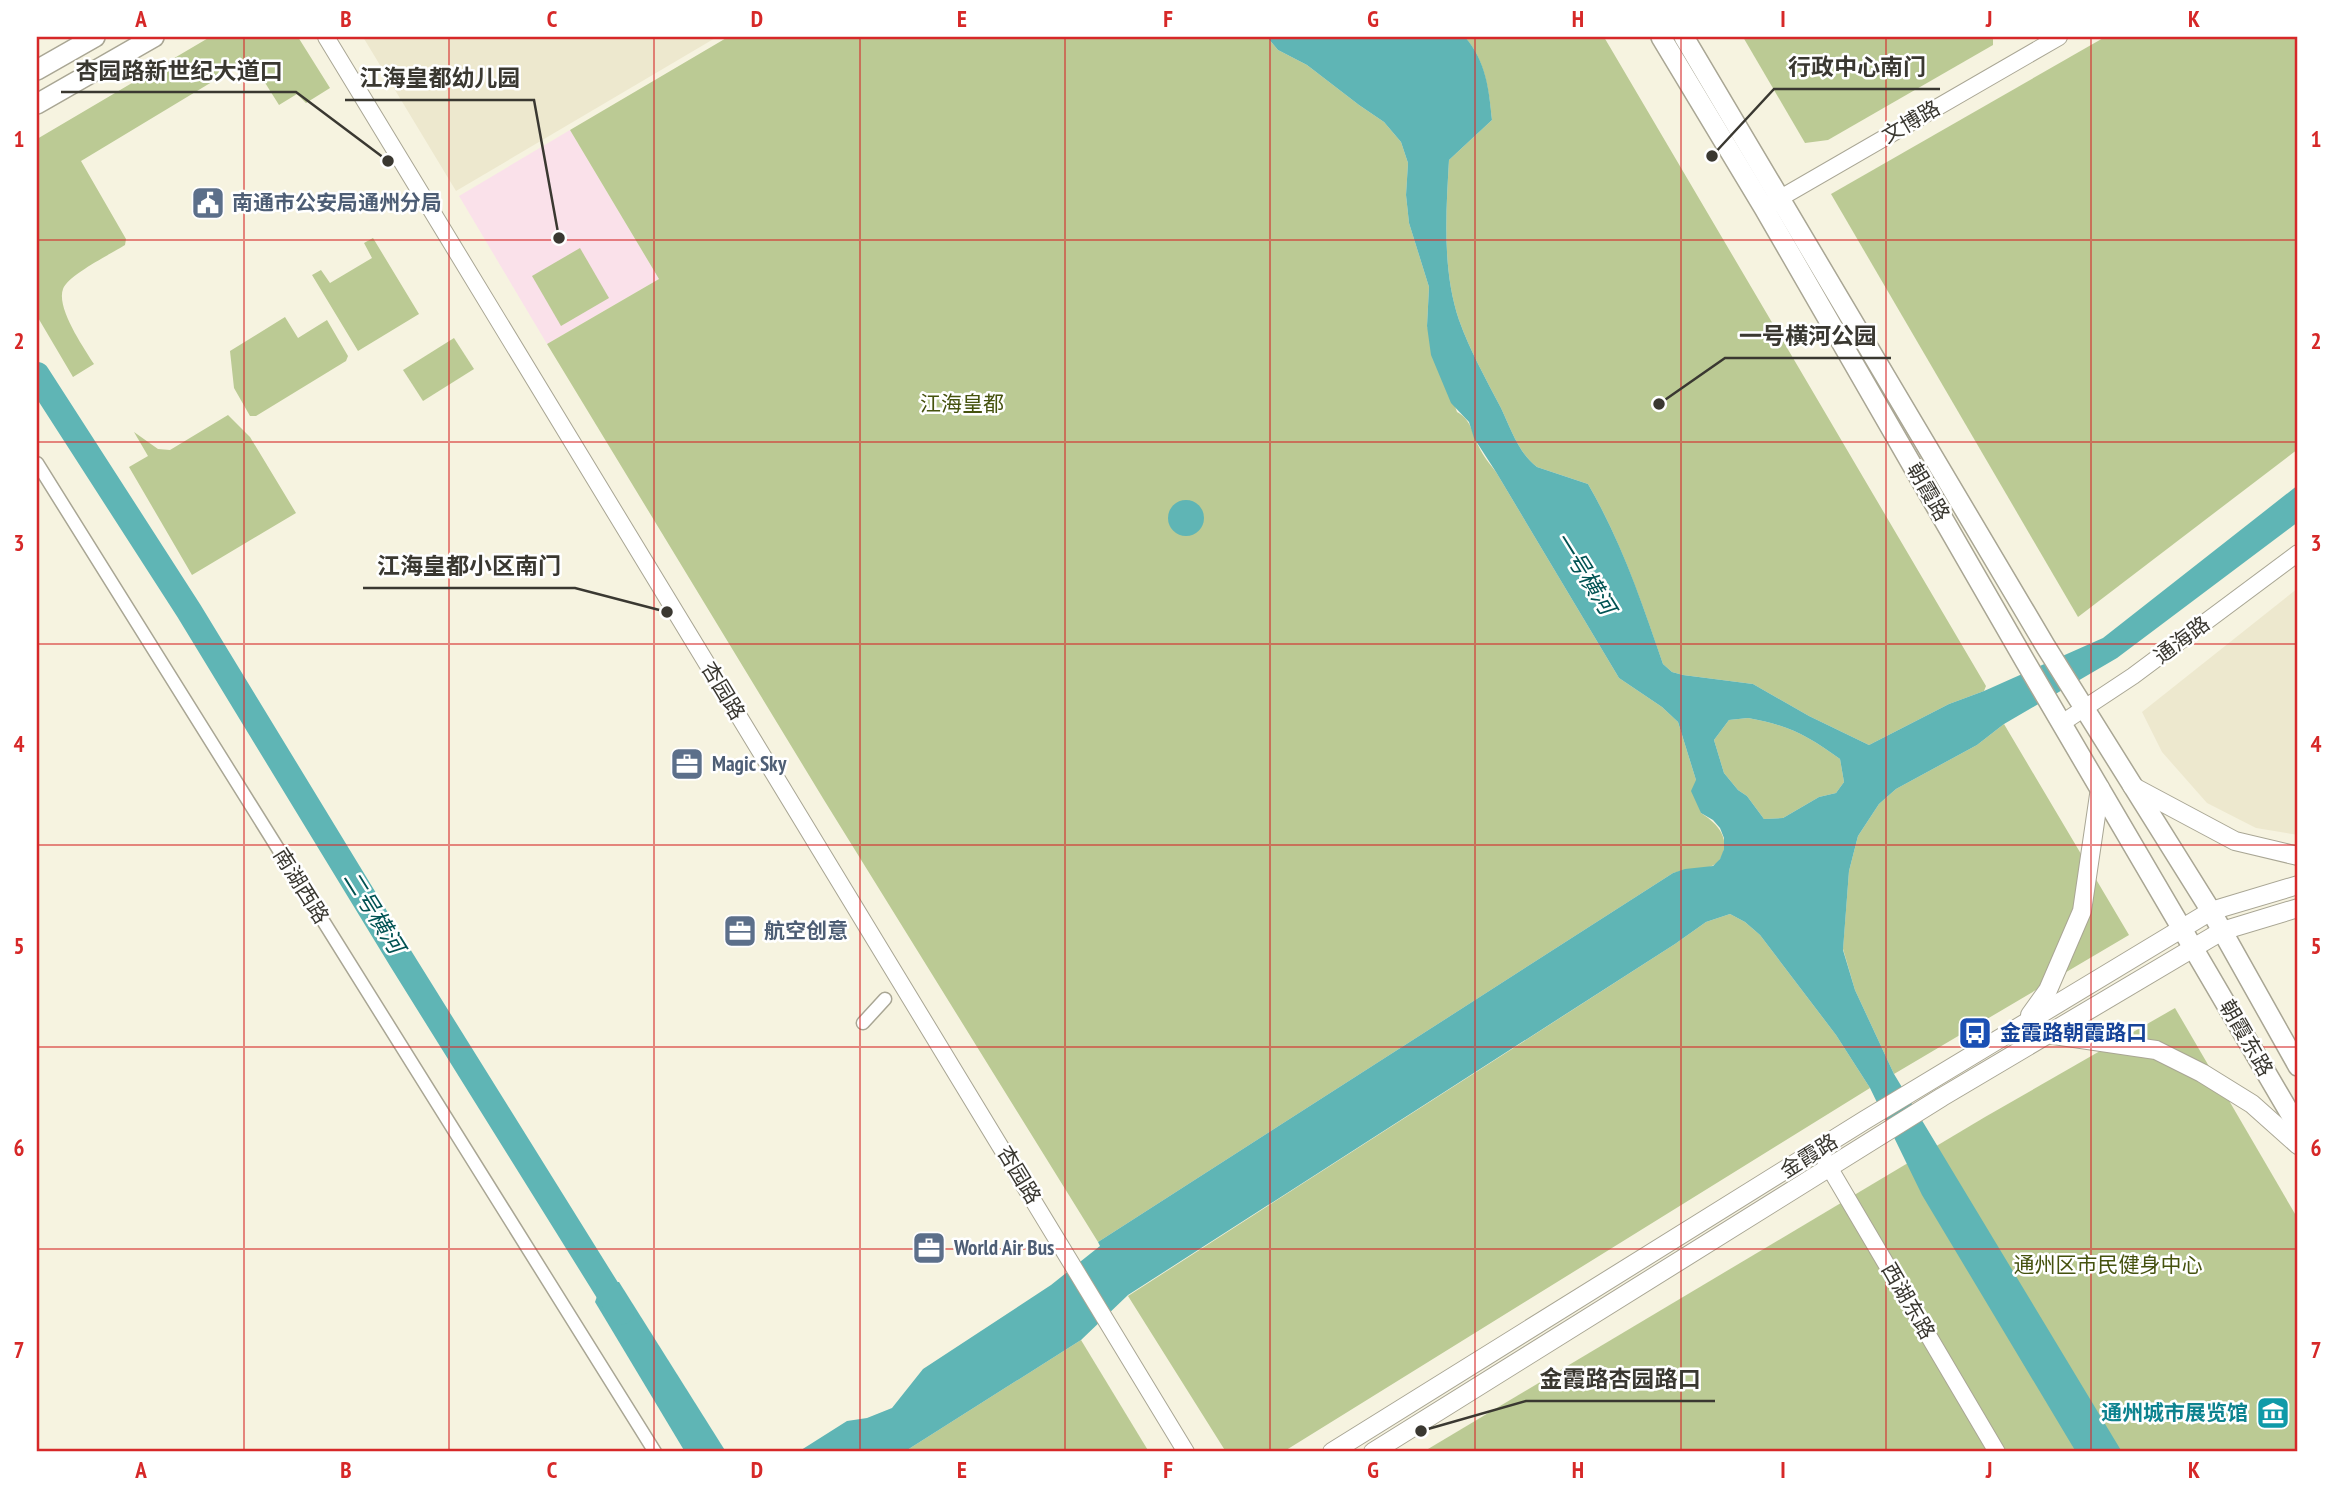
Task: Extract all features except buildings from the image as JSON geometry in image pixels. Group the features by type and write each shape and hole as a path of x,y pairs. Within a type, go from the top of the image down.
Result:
{"main road":[{"path":"37,70 95,37"},
{"path":"37,104 154,37"},
{"name":"朝霞路","path":"1661,37 1772,203 2211,911"},
{"name":"朝霞路","path":"1684,37 1772,203 2025,661 2194,948"},
{"path":"2132,786 2235,841 2298,856"},
{"path":"2023,1024 2048,990 2082,911 2100,788"},
{"name":"金霞路","path":"1332,1452 1915,1089 2211,911 2298,885"},
{"name":"金霞路","path":"1373,1452 1942,1097 2222,931 2298,908"},
{"name":"朝霞东路","path":"2211,911 2298,1066"},
{"name":"朝霞东路","path":"2194,948 2298,1127"},
{"path":"2047,1034 2156,1050 2202,1073 2252,1104 2298,1145"}],"street":[{"name":"杏园路","path":"326,37 1186,1452"},
{"name":"文博路","path":"1772,203 2059,37"},
{"name":"南湖西路","path":"37,463 655,1452"},
{"name":"通海路","path":"2058,715 2079,701 2133,676 2298,553"},
{"path":"863,1023 885,999"},
{"name":"西湖东路","path":"1819,1150 1997,1452"}],"shaded area":[{"path":"363,37 717,37 456,191"},
{"path":"570,130 659,279 547,344 459,196"},
{"path":"2298,588 2298,835 2256,828 2207,803 2162,752 2142,712"}],"green space":[{"path":"210,37 298,37 330,88 306,103 297,94 279,105 250,59 81,161 126,239 125,245 81,271 63,289 63,306 67,317 94,364 73,377 37,316 37,139"},
{"name":"江海皇都","path":"728,37 1267,37 1278,50 1307,65 1384,122 1401,142 1408,163 1406,195 1409,223 1429,287 1427,326 1457,412 1468,422 1482,454 1496,472 1619,678 1662,707 1678,722 1696,780 1701,813 1716,825 1724,840 1719,861 1708,868 1673,873 1098,1242 824,800 547,344 659,279 570,130"},
{"path":"1465,37 1604,37 1986,686 1984,691 1949,704 1869,745 1809,716 1753,684 1683,675 1672,672 1663,664 1621,550 1588,484 1537,467 1525,455 1478,365 1459,320 1448,261 1446,220 1449,160 1492,120 1482,65"},
{"path":"1743,37 1993,37 1993,45 1828,140 1805,143"},
{"path":"2105,37 2298,37 2298,449 2078,617 1831,194"},
{"path":"373,238 419,314 358,351 312,275 321,270 330,283 372,258 364,243"},
{"path":"580,248 609,298 561,326 532,276"},
{"path":"285,317 298,338 327,320 348,356 346,361 256,416 250,416 234,388 230,351"},
{"path":"454,338 474,369 423,401 403,370"},
{"path":"228,415 250,437 296,513 192,575 129,467 148,456 134,432 158,449 170,450"},
{"path":"1748,718 1797,732 1840,759 1844,782 1836,793 1819,797 1783,818 1764,819 1747,796 1738,790 1724,773 1714,740 1729,720"},
{"path":"2004,724 2129,935 1894,1074 1855,990 1843,949 1849,871 1858,836 1879,804 1896,789 1977,745"},
{"path":"1730,914 1760,935 1836,1035 1870,1088 1283,1452 1226,1452 1128,1296 1706,922"},
{"name":"通州区市民健身中心","path":"2175,1008 2298,1219 2298,1452 1423,1452 1985,1117"},
{"path":"1081,1340 1149,1452 904,1452"}],"water":[{"name":"一号横河","path":"1267,37 1465,37 1472,46 1485,76 1492,120 1449,160 1446,220 1448,261 1459,320 1478,365 1525,455 1537,467 1588,484 1621,550 1663,664 1672,672 1753,684 1809,716 1869,745 1949,704 2103,638 2298,485 2298,522 2117,658 2004,724 1977,745 1896,789 1879,804 1858,836 1849,871 1843,950 1855,990 1894,1074 2122,1452 2076,1452 1922,1195 1870,1088 1836,1035 1760,935 1730,914 1706,922 1128,1295 1081,1340 904,1452 895,1449 889,1452 798,1452 847,1421 867,1418 892,1408 923,1369 1051,1285 1100,1246 1098,1242 1673,873 1713,866 1724,849 1720,828 1701,813 1691,791 1696,780 1678,722 1662,707 1619,678 1474,438 1469,422 1451,403 1431,355 1427,326 1429,287 1409,223 1406,195 1408,163 1401,142 1384,122 1307,65 1278,50","holes":["1748,718 1797,732 1840,759 1844,782 1836,793 1819,797 1783,818 1764,819 1747,796 1738,790 1724,773 1714,740 1729,720"]},
{"path":"1186,500 1199,505 1204,518 1199,531 1186,536 1173,531 1168,518 1173,505"},
{"path":"602,1282 619,1282 726,1452 685,1452 595,1302"}],"waterway":[{"name":"二号横河","path":"37,375 189,611 621,1312"}],"place":[{"name":"行政中心南门","path":"1712,156"},
{"name":"杏园路新世纪大道口","path":"388,161"},
{"name":"南通市公安局通州分局","path":"208,203"},
{"name":"江海皇都幼儿园","path":"559,238"},
{"name":"一号横河公园","path":"1659,404"},
{"name":"江海皇都小区南门","path":"667,612"},
{"name":"Magic Sky","path":"687,764"},
{"name":"航空创意","path":"740,931"},
{"name":"金霞路朝霞路口","path":"1975,1033"},
{"name":"World Air Bus","path":"929,1248"},
{"name":"通州城市展览馆","path":"2273,1413"},
{"name":"金霞路杏园路口","path":"1421,1431"}]}
